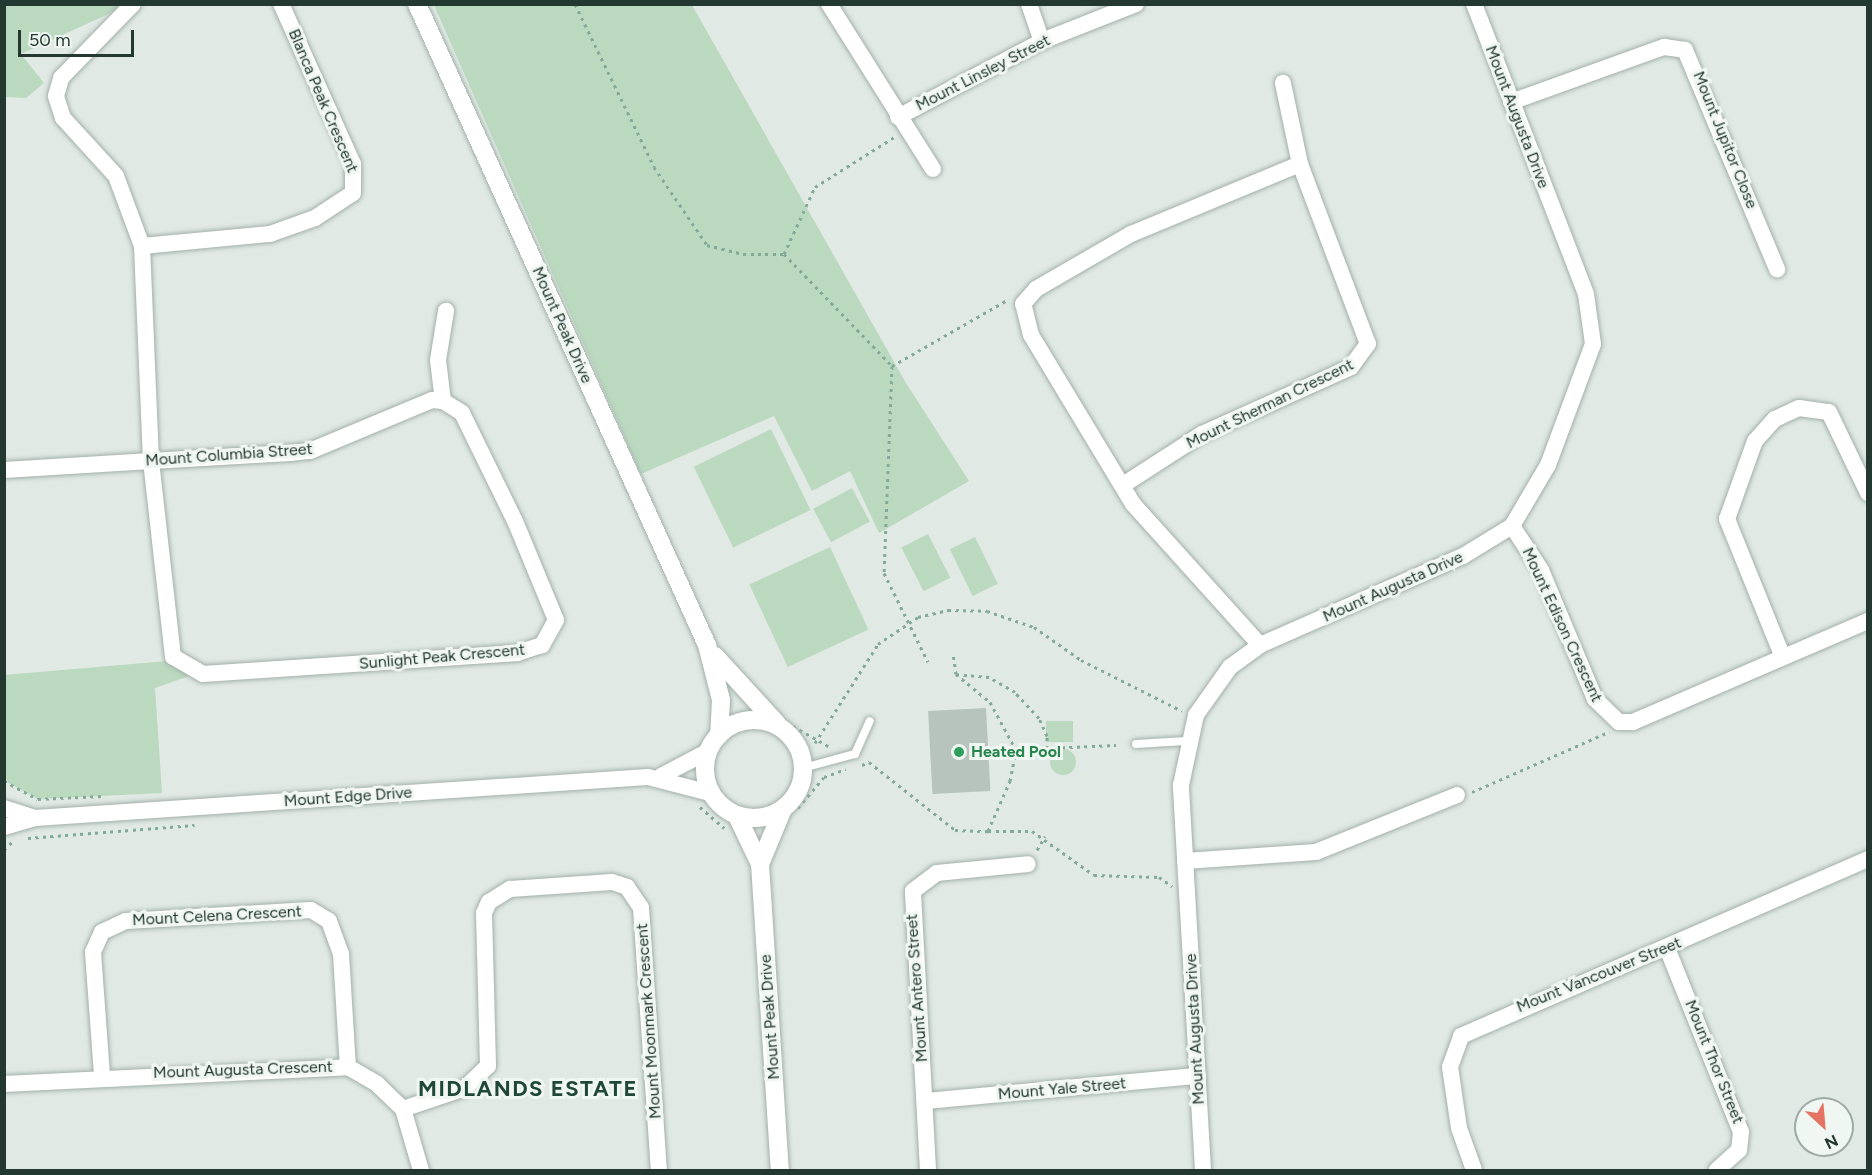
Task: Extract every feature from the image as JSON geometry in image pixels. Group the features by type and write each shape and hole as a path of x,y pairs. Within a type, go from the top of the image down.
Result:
{"street":[{"path":"133,4 61,78 56,96 63,118 116,176 142,246 152,461"},
{"name":"Blanca Peak Crescent","path":"142,246 270,234 315,218 353,193 353,164 281,4"},
{"name":"Mount Peak Drive","path":"417,4 707,645 718,681 719,735"},
{"name":"Mount Linsley Street","path":"829,4 933,169"},
{"path":"1029,4 1042,41"},
{"name":"Mount Linsley Street","path":"902,123 1042,41 1136,4"},
{"name":"Mount Augusta Drive","path":"1203,1169 1180,785 1180,740 1205,697 1230,667 1260,645 1463,556 1512,526 1535,495 1563,433 1588,363 1594,329 1586,294 1474,4"},
{"name":"Mount Jupitor Close","path":"1511,102 1664,47 1685,50 1777,269"},
{"name":"Mount Sherman Crescent","path":"1123,485 1202,434 1351,367 1364,354 1368,344 1360,312 1300,164 1283,83"},
{"path":"1260,645 1156,534 1123,485 1028,329 1023,304 1036,289 1131,234 1300,164"},
{"path":"443,401 438,360 446,311"},
{"name":"Mount Columbia Street","path":"4,470 310,451 432,400 443,401"},
{"name":"Sunlight Peak Crescent","path":"152,461 169,641 181,666 203,674 530,651 552,633 551,603 462,413 443,401"},
{"path":"1782,655 1727,519 1755,441 1775,419 1799,408 1829,412 1868,493"},
{"name":"Mount Edison Crescent","path":"1512,526 1541,570 1599,705 1611,719 1633,722"},
{"path":"1633,722 1782,655 1868,621"},
{"name":"Mount Peak Drive","path":"707,645 797,746 803,768 798,791 783,809 760,864"},
{"path":"710,793 705,772 707,752 719,735 750,720 783,729"},
{"name":"Mount Edge Drive","path":"662,776 707,752"},
{"name":"Mount Edge Drive","path":"4,827 35,818 662,776 710,793"},
{"name":"Mount Peak Drive","path":"710,793 737,816 760,864 780,1170"},
{"path":"1185,861 1317,852 1457,795"},
{"name":"Mount Edge Drive","path":"4,808 35,818"},
{"path":"737,816 761,818 783,809"},
{"name":"Mount Vancouver Street","path":"1474,1170 1459,1128 1450,1067 1461,1036 1868,859"},
{"name":"Mount Antero Street","path":"928,1170 913,891 937,873 1028,864"},
{"name":"Mount Moonmark Crescent","path":"403,1109 465,1088 488,1066 483,913 489,902 510,889 612,882 627,887 641,908 659,1170"},
{"name":"Mount Celena Crescent","path":"102,1075 93,952 102,932 126,921 311,910 329,921 341,954 348,1067"},
{"name":"Mount Thor Street","path":"1667,948 1741,1132 1739,1150 1717,1170"},
{"name":"Mount Augusta Crescent","path":"4,1084 102,1075 348,1067 403,1109"},
{"name":"Mount Yale Street","path":"926,1101 1198,1076"},
{"path":"403,1109 421,1170"}],"lane":[{"path":"803,768 855,754 870,721"},
{"path":"1136,744 1180,740"}],"path":[{"path":"575,4 654,167 699,239 743,254 784,254 891,366 884,573 928,662"},
{"path":"784,254 815,187 902,123"},
{"path":"891,366 1004,297 1023,304"},
{"path":"815,743 861,665 909,621 966,609 1012,617 1183,712"},
{"path":"953,653 956,674 990,702 1016,750 1010,781 988,831"},
{"path":"956,674 989,677 1015,692 1044,726 1047,748"},
{"path":"1180,740 1183,712 1188,702"},
{"path":"1457,795 1479,790 1633,722"},
{"path":"1016,750 1116,745"},
{"path":"846,771 869,762 955,830 1032,831 1094,875 1159,877 1173,886"},
{"path":"695,803 729,832"},
{"path":"1173,875 1174,898"}],"green space":[{"path":"5,5 128,5 21,54 44,83 26,98 5,97"},
{"path":"434,5 692,5 906,383 969,481 879,533 850,471 812,491 774,416 641,474"},
{"path":"771,429 810,510 733,548 694,467"},
{"path":"852,488 870,522 831,542 813,509"},
{"path":"928,534 950,578 924,591 901,548"},
{"path":"975,537 998,584 973,596 950,549"},
{"path":"830,547 868,629 788,667 749,585"},
{"path":"179,660 195,674 155,688 162,793 38,799 5,781 4,675"},
{"path":"1046,721 1073,721 1073,742 1046,742"},
{"path":"1063,749 1072,753 1076,762 1072,771 1063,775 1054,771 1050,762 1054,753"}],"building":[{"name":"Heated Pool","path":"986,708 990,791 932,794 928,711"}],"place":[{"name":"Heated Pool","path":"959,752"}],"district":[{"name":"MIDLANDS ESTATE","path":"528,1089"}]}
